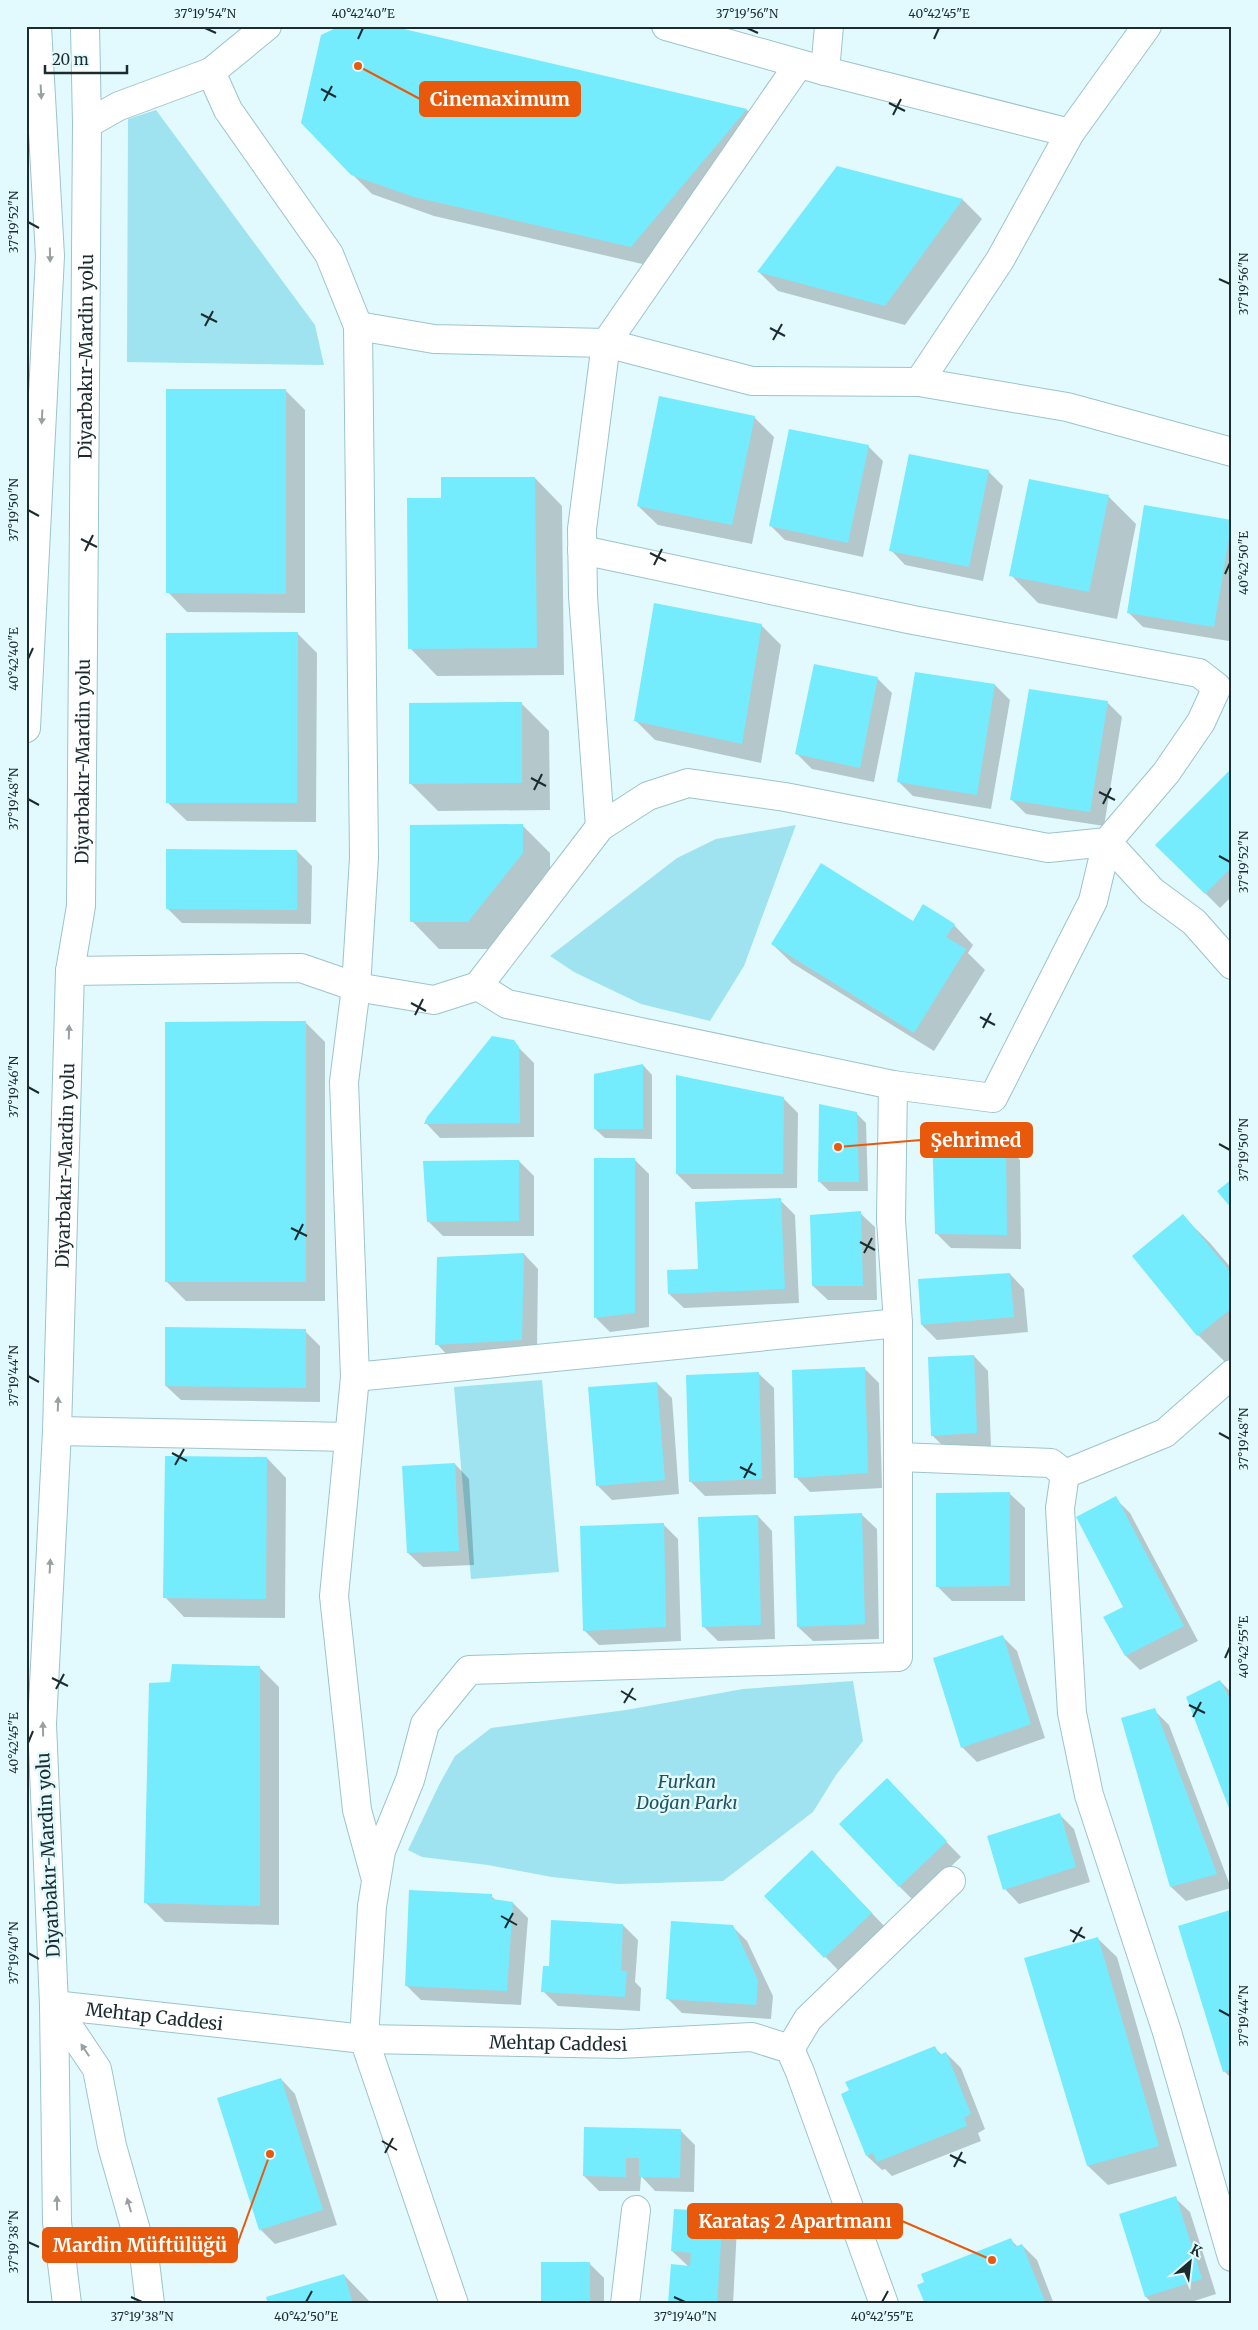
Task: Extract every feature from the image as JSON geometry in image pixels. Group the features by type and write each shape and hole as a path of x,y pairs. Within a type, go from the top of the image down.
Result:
{"main road":[{"name":"Diyarbakır-Mardin yolu","path":"26,728 50,256 37,26"},
{"name":"Diyarbakır-Mardin yolu","path":"67,2304 57,2222 54,2005 42,1724 57,1431 70,971 82,906 87,124 85,26"},
{"path":"87,124 119,106 211,72 267,26"},
{"path":"666,26 825,72 1070,133"},
{"path":"825,72 829,26"},
{"path":"919,382 1000,260 1070,133 1146,26"},
{"path":"600,827 583,596 582,530 606,343 799,64"},
{"path":"211,72 228,110 329,254 358,326 364,858 356,987 344,1082 355,1377 334,1596 357,1810 376,1882"},
{"path":"358,326 434,339 606,343 752,381 919,382 1067,408 1232,452"},
{"path":"478,986 507,1004 893,1085 993,1098 1093,900 1107,842 1166,773 1201,722 1217,687 1199,673 913,620 582,550"},
{"path":"70,971 301,968 356,987 434,1000 478,986 600,827 648,796 688,783 786,797 1048,848 1107,842"},
{"path":"1107,842 1152,891 1194,922 1232,965"},
{"path":"454,2304 364,2039 372,1906 381,1851 410,1780 425,1724 469,1670 898,1656 898,1323 891,1220 893,1085"},
{"path":"355,1377 898,1323"},
{"path":"1065,1474 1165,1433 1232,1374"},
{"path":"57,1431 349,1437"},
{"path":"899,1457 1051,1463 1065,1474"},
{"path":"1065,1474 1060,1508 1072,1713 1089,1795 1167,2032 1232,2257"},
{"path":"884,2304 790,2049 808,2019 951,1881"},
{"path":"54,2005 97,2069 112,2146 145,2262 150,2304"},
{"name":"Mehtap Caddesi","path":"54,2005 364,2039 620,2044 752,2037 790,2049"},
{"path":"625,2304 636,2210"}],"green space":[{"path":"156,110 315,325 324,365 127,362 128,119"},
{"path":"796,825 744,966 710,1021 641,1004 574,972 550,956 677,858 716,839"},
{"path":"542,1380 559,1572 471,1579 454,1387"},
{"name":"Furkan Doğan Parkı","path":"853,1681 863,1741 836,1775 813,1812 723,1881 618,1884 552,1877 488,1865 422,1857 408,1850 455,1756 491,1728 626,1710 743,1689"}],"building":[{"path":"340,26 391,26 747,109 631,247 414,197 351,175 301,123 321,35"},
{"path":"837,166 963,199 885,306 757,272"},
{"path":"166,389 286,389 286,594 166,593"},
{"path":"659,396 755,416 732,525 637,506"},
{"path":"789,429 869,445 848,543 769,526"},
{"path":"909,454 989,470 969,567 889,551"},
{"path":"441,477 535,477 537,648 408,649 407,498 441,498"},
{"path":"1029,479 1109,495 1089,592 1009,576"},
{"path":"1144,505 1232,520 1214,627 1127,613"},
{"path":"654,603 762,624 742,744 634,721"},
{"path":"298,632 297,803 166,803 166,633"},
{"path":"814,664 878,677 860,768 795,754"},
{"path":"915,672 995,684 977,795 897,782"},
{"path":"1029,689 1108,701 1090,812 1010,800"},
{"path":"522,702 522,783 409,784 409,703"},
{"path":"1229,771 1232,774 1232,867 1205,894 1155,845"},
{"path":"523,824 523,853 468,922 410,922 410,825"},
{"path":"166,849 297,850 297,910 166,909"},
{"path":"821,863 913,921 923,904 955,924 946,937 966,949 914,1033 771,944"},
{"path":"306,1021 306,1282 165,1282 165,1022"},
{"path":"492,1036 514,1040 519,1047 520,1123 424,1124 427,1117"},
{"path":"643,1064 643,1129 594,1129 594,1074"},
{"path":"676,1075 784,1097 783,1174 676,1174"},
{"path":"819,1104 857,1112 859,1182 818,1182"},
{"path":"932,1128 1006,1144 1007,1235 935,1234"},
{"path":"594,1158 635,1158 635,1313 594,1318"},
{"path":"519,1160 519,1221 427,1222 423,1161"},
{"path":"1232,1179 1232,1209 1217,1191"},
{"path":"781,1198 785,1289 668,1294 667,1270 698,1269 695,1202"},
{"path":"861,1211 863,1286 812,1286 810,1215"},
{"path":"1183,1214 1232,1274 1232,1308 1197,1336 1132,1256"},
{"path":"524,1253 522,1340 435,1345 437,1257"},
{"path":"1010,1273 1014,1317 921,1325 918,1279"},
{"path":"165,1327 306,1329 306,1388 165,1386"},
{"path":"974,1355 977,1433 931,1436 928,1357"},
{"path":"865,1367 868,1473 794,1478 792,1370"},
{"path":"759,1372 762,1479 689,1482 686,1375"},
{"path":"657,1382 665,1480 596,1486 588,1387"},
{"path":"165,1456 267,1457 266,1599 163,1598"},
{"path":"455,1463 459,1551 407,1553 402,1466"},
{"path":"1010,1492 1010,1586 936,1587 936,1493"},
{"path":"1116,1496 1184,1626 1125,1656 1103,1617 1123,1607 1076,1517"},
{"path":"862,1513 865,1624 797,1627 794,1516"},
{"path":"758,1515 761,1625 702,1627 698,1517"},
{"path":"664,1523 666,1627 583,1631 580,1526"},
{"path":"1003,1635 1031,1724 961,1748 933,1658"},
{"path":"172,1664 260,1666 260,1906 144,1903 149,1683 170,1682"},
{"path":"1220,1680 1232,1703 1232,1816 1186,1697"},
{"path":"1155,1708 1217,1874 1170,1887 1121,1718"},
{"path":"887,1778 947,1841 899,1887 839,1824"},
{"path":"1060,1813 1076,1867 1003,1890 987,1836"},
{"path":"812,1850 872,1913 824,1958 764,1896"},
{"path":"409,1890 492,1894 492,1899 513,1902 507,1991 405,1986"},
{"path":"1230,1910 1232,1917 1232,2069 1223,2072 1178,1926"},
{"path":"551,1920 623,1924 621,1971 627,1971 625,1997 541,1992 543,1966 549,1966"},
{"path":"671,1921 733,1925 758,1980 756,2005 666,1999"},
{"path":"1098,1937 1159,2146 1087,2166 1024,1958"},
{"path":"935,2046 939,2055 946,2052 971,2114 964,2118 967,2126 877,2162 873,2153 866,2156 841,2094 849,2090 845,2082"},
{"path":"281,2078 323,2210 259,2230 217,2098"},
{"path":"584,2127 681,2129 680,2178 639,2177 639,2158 626,2158 626,2177 583,2176"},
{"path":"1176,2196 1202,2279 1145,2297 1119,2214"},
{"path":"674,2209 723,2212 717,2304 668,2304 671,2264 690,2266 691,2253 671,2251"},
{"path":"1011,2238 1015,2247 1022,2244 1046,2304 925,2304 917,2285 924,2282 921,2274"},
{"path":"541,2262 590,2262 590,2303 541,2304"},
{"path":"344,2274 353,2304 268,2304 266,2297"}],"place":[{"name":"Cinemaximum","path":"358,66"},
{"name":"Şehrimed","path":"838,1147"},
{"name":"Mardin Müftülüğü","path":"270,2154"},
{"name":"Karataş 2 Apartmanı","path":"992,2260"}]}
